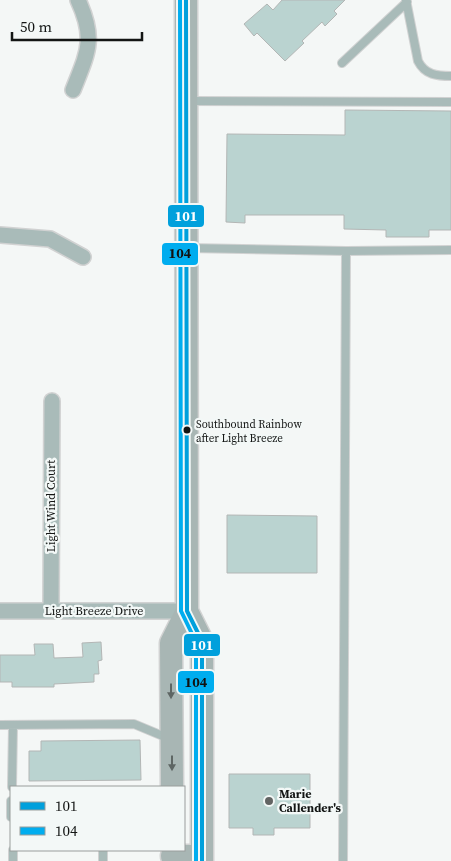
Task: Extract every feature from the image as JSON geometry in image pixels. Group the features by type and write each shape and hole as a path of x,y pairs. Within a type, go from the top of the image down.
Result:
{"main road":[{"path":"172,856 202,859 202,641 187,611 186,0"},
{"path":"172,786 171,643 187,611"}],"street":[{"path":"73,90 88,54 89,34 78,0"},
{"path":"0,235 50,239 83,257"},
{"name":"Light Wind Court","path":"51,611 52,401"},
{"name":"Light Breeze Drive","path":"0,611 187,611"}],"lane":[{"path":"342,64 406,1"},
{"path":"406,1 418,61 422,68 428,73 437,76 451,76"},
{"path":"186,101 451,102"},
{"path":"186,248 346,251 451,250"},
{"path":"342,861 346,251"},
{"path":"0,725 134,724 172,740"},
{"path":"12,786 13,725"}],"building":[{"path":"282,0 345,0 334,11 337,14 325,26 322,22 285,61 257,33 254,36 244,24 267,4 273,10"},
{"path":"345,110 451,111 451,230 429,230 429,237 386,237 386,230 344,229 344,215 245,215 245,223 226,222 227,134 345,135"},
{"path":"227,515 317,516 317,573 227,573"},
{"path":"101,642 102,660 98,661 99,674 94,674 94,682 54,684 54,687 12,687 12,682 0,682 0,655 35,655 34,644 53,644 54,658 83,657 82,643"},
{"path":"140,740 141,780 29,781 29,751 41,751 41,741"},
{"name":"Marie Callender's","path":"229,774 310,774 310,828 274,828 274,835 253,835 253,828 229,828"}],"transit line":[{"name":"104","path":"180,0 181,611 196,642 196,861"},
{"name":"101","path":"186,0 187,611 202,641 202,861"}],"place":[{"name":"Southbound Rainbow after Light Breeze","path":"187,430"},
{"name":"Marie Callender's","path":"269,801"}]}
